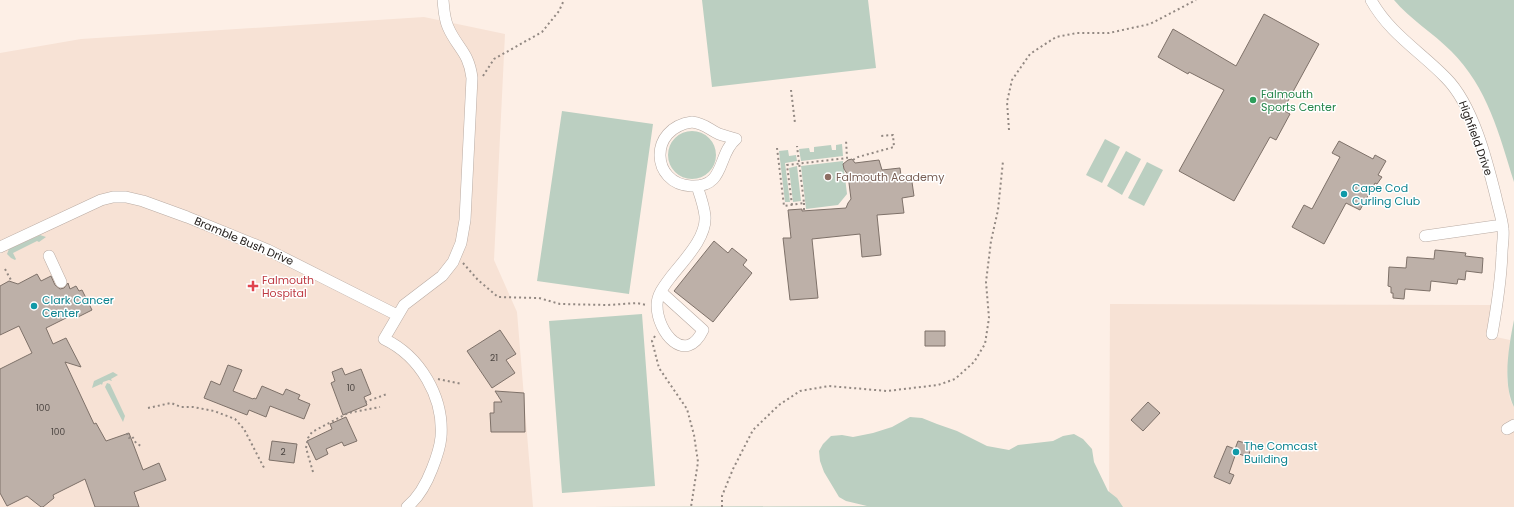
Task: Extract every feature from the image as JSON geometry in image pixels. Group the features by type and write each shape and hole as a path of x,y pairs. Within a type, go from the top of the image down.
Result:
{"street":[{"path":"407,507 428,478 437,456 441,437 440,415 435,397 421,370 406,352 384,339 397,315 407,302 442,276 449,268 456,256 463,238 465,220 472,78 470,64 446,23 443,0"},
{"name":"Highfield Drive","path":"1371,0 1382,17 1393,29 1446,78 1463,100 1488,163 1502,224 1501,283 1492,334"},
{"path":"683,123 701,123 717,133 736,139 730,144 717,174 712,180 697,186 685,186 673,180 665,171 660,160 661,147 666,136 675,127 683,123"},
{"path":"661,292 704,330 695,342 688,345 679,345 672,342 661,325 657,307 661,292 701,237 705,226 705,216 697,186"},
{"name":"Bramble Bush Drive","path":"0,247 107,197 126,197 143,201 187,217 268,250 397,315"},
{"path":"1425,236 1502,224"},
{"path":"49,256 61,282"}],"path":[{"path":"483,76 494,59 542,32 559,11 564,0"},
{"path":"1009,130 1007,102 1012,80 1030,54 1056,37 1078,33 1109,34 1150,24 1196,0"},
{"path":"791,90 795,124"},
{"path":"853,160 858,156 894,147 892,135 880,136"},
{"path":"792,205 787,165 848,158 846,140"},
{"path":"797,146 804,211"},
{"path":"777,148 784,206 804,203"},
{"path":"722,507 722,496 733,469 753,430 779,405 800,391 828,386 887,392 938,385 955,379 974,362 985,344 990,318 986,282 991,241 998,210 1003,161"},
{"path":"456,256 478,280 498,297 539,298 560,304 637,303 657,307"},
{"path":"5,269 12,282"},
{"path":"661,325 652,341 659,368 687,409 694,435 698,462 691,507"},
{"path":"435,380 445,380 462,384"},
{"path":"365,402 387,394"},
{"path":"148,408 171,403 181,407 193,407 214,411 235,419 244,429 262,466 265,469"},
{"path":"313,472 306,448 308,438 312,432 348,413 380,407"},
{"path":"127,433 129,438 132,436 136,443 141,446"}],"shaded area":[{"name":"Falmouth Hospital","path":"424,17 505,34 494,260 517,312 533,507 0,507 0,53 81,39"},
{"path":"1110,304 1491,305 1487,335 1510,340 1507,379 1510,399 1514,407 1514,507 1113,507 1109,505"}],"green space":[{"path":"702,0 868,0 876,68 712,87"},
{"path":"1394,0 1514,0 1514,182 1491,112 1474,80 1464,65 1451,51 1400,7"},
{"path":"562,111 653,124 629,294 537,281"},
{"path":"687,131 697,131 706,135 712,141 715,146 715,164 706,175 697,179 687,179 678,175 672,169 668,160 668,150 672,141 678,135"},
{"path":"1105,139 1120,147 1102,183 1086,175"},
{"path":"842,144 843,156 801,161 799,149 809,148 810,152 814,152 814,147 831,145 832,150 836,150 836,145"},
{"path":"788,150 789,156 796,155 797,161 785,163 790,202 785,202 779,151"},
{"path":"1126,151 1141,159 1122,195 1107,186"},
{"path":"843,161 847,194 838,205 806,209 801,166"},
{"path":"1147,162 1163,170 1144,206 1128,198"},
{"path":"797,166 801,201 793,202 789,168"},
{"path":"40,235 46,237 39,242 37,241 13,253 16,259 15,260 7,254 9,249"},
{"path":"642,314 655,486 562,493 549,321"},
{"path":"1514,320 1514,407 1510,397 1507,376 1510,341"},
{"path":"113,372 118,375 111,379 112,381 109,380 103,382 102,385 101,384 92,388 94,381"},
{"path":"107,383 110,384 125,416 123,422 105,387"},
{"path":"910,417 922,418 957,431 987,446 1009,450 1018,445 1053,441 1063,436 1074,434 1083,439 1092,449 1094,462 1108,491 1117,498 1123,507 590,507 867,506 846,501 839,497 824,472 820,461 819,451 823,444 831,436 842,435 853,437 873,433 892,427"}],"building":[{"name":"Falmouth Sports Center","path":"1264,14 1319,44 1283,110 1290,114 1276,140 1270,137 1234,201 1179,171 1224,90 1189,72 1188,74 1158,57 1173,29 1236,66"},
{"name":"Cape Cod Curling Club","path":"1339,141 1373,159 1375,155 1386,161 1378,175 1382,177 1377,184 1375,183 1360,210 1346,203 1324,244 1292,227 1304,205 1312,209 1340,157 1332,153"},
{"name":"Falmouth Academy","path":"852,159 855,163 879,160 882,170 900,168 901,176 911,175 914,196 902,198 904,213 877,215 881,255 862,257 860,234 812,239 818,298 790,300 783,238 791,238 788,210 802,209 802,211 846,208 851,199 848,175 843,164"},
{"path":"714,241 728,253 732,248 747,260 743,265 752,273 713,322 674,291"},
{"path":"1435,250 1466,253 1465,256 1483,258 1482,273 1466,271 1465,280 1458,279 1457,284 1431,281 1430,291 1405,289 1404,299 1393,298 1391,287 1388,286 1389,267 1406,268 1407,257 1434,259"},
{"path":"37,274 41,281 51,276 55,285 60,289 64,288 68,283 70,289 76,286 79,291 82,290 92,310 76,318 74,314 46,328 53,344 66,338 81,367 65,362 94,424 96,423 106,441 129,433 143,470 159,463 166,480 134,492 139,507 95,507 85,479 53,495 54,498 43,507 27,496 7,506 0,493 0,369 32,353 19,326 0,335 0,286 9,281 18,284"},
{"path":"500,330 516,354 506,360 515,373 492,388 467,351"},
{"path":"925,331 945,331 945,346 925,346"},
{"path":"228,365 242,370 233,391 256,399 262,386 283,395 286,389 300,395 298,399 310,404 304,419 270,406 266,417 249,410 247,415 204,398 211,381 220,385"},
{"path":"342,368 345,375 361,369 371,394 364,397 367,405 343,415 331,383 335,381 332,372"},
{"path":"495,391 524,393 525,432 491,432 490,413 494,413 494,402 502,402"},
{"path":"1148,402 1160,413 1143,431 1131,420"},
{"path":"346,417 357,441 344,446 342,442 326,449 328,454 316,460 307,441 332,429 330,424"},
{"path":"272,441 297,444 294,463 269,460"},
{"path":"1238,441 1252,445 1248,457 1236,453 1229,473 1234,475 1230,484 1214,477 1227,446 1235,449"}],"place":[{"name":"Falmouth Sports Center","path":"1253,100"},
{"name":"Falmouth Academy","path":"828,177"},
{"name":"Cape Cod Curling Club","path":"1344,194"},
{"name":"Falmouth Hospital","path":"253,286"},
{"name":"Clark Cancer Center","path":"34,306"},
{"name":"The Comcast Building","path":"1236,452"}]}
